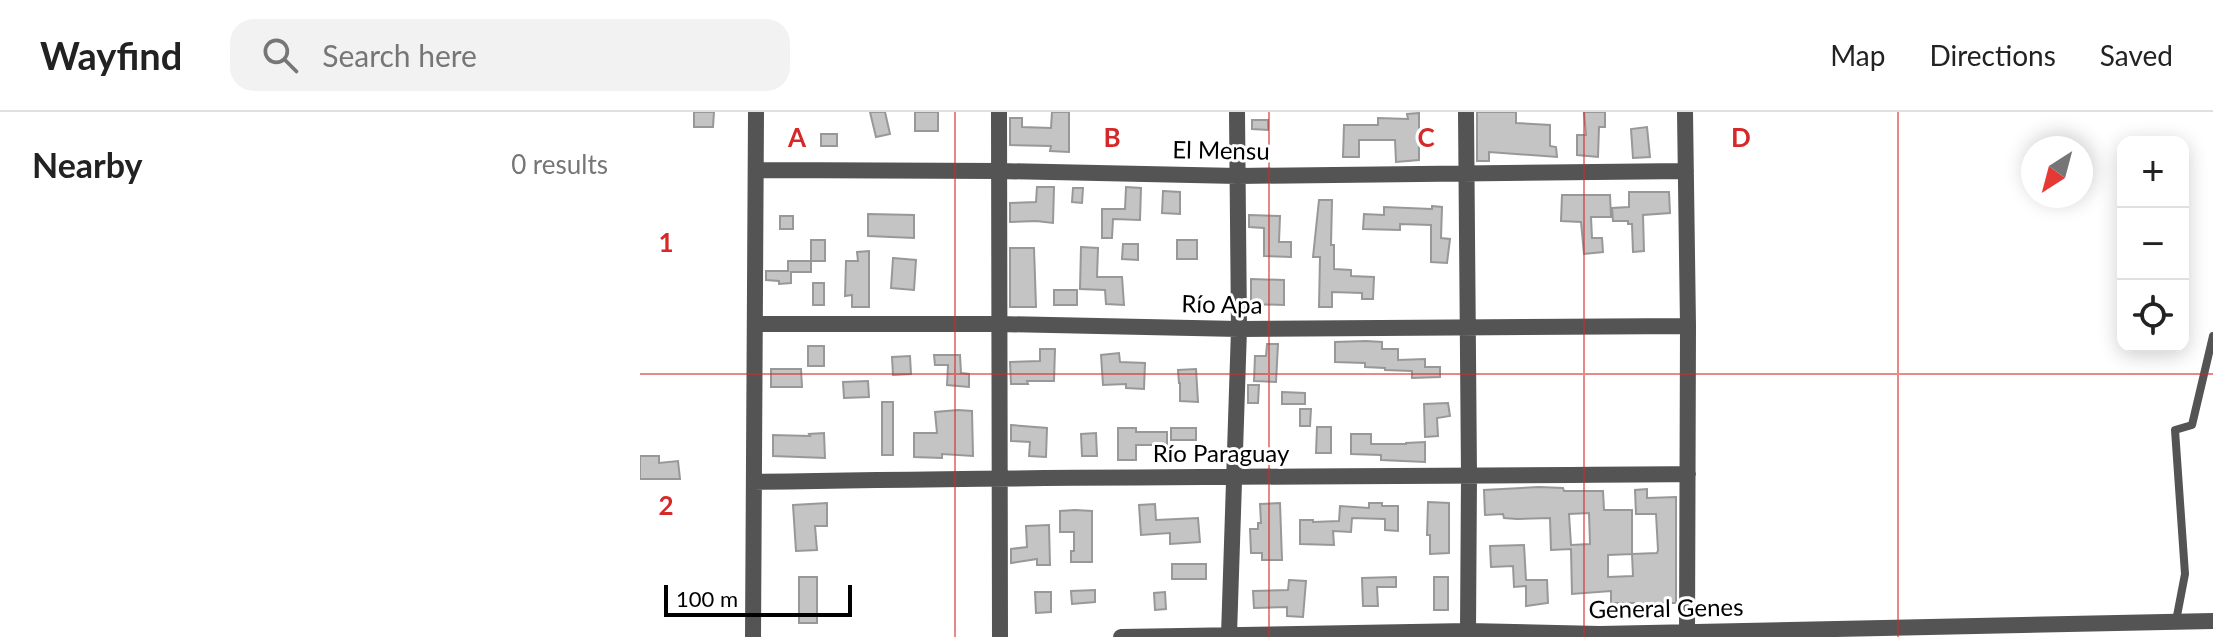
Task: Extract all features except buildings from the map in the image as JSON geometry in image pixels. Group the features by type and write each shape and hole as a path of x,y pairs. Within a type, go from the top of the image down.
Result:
{"street":[{"path":"753,637 756,112"},
{"path":"999,112 1000,637"},
{"path":"1229,635 1239,329 1237,112"},
{"path":"1466,112 1468,631"},
{"path":"1685,112 1687,635"},
{"name":"El Mensu","path":"756,170 1238,176 1686,171"},
{"name":"Río Apa","path":"755,324 999,324 1239,329 1688,326"},
{"name":"Río Paraguay","path":"754,482 999,477 1688,474"},
{"name":"General Genes","path":"1121,637 1468,631 1687,635 2213,621"}],"lane":[{"path":"2176,621 2185,574 2175,430 2192,425 2213,336"}]}
